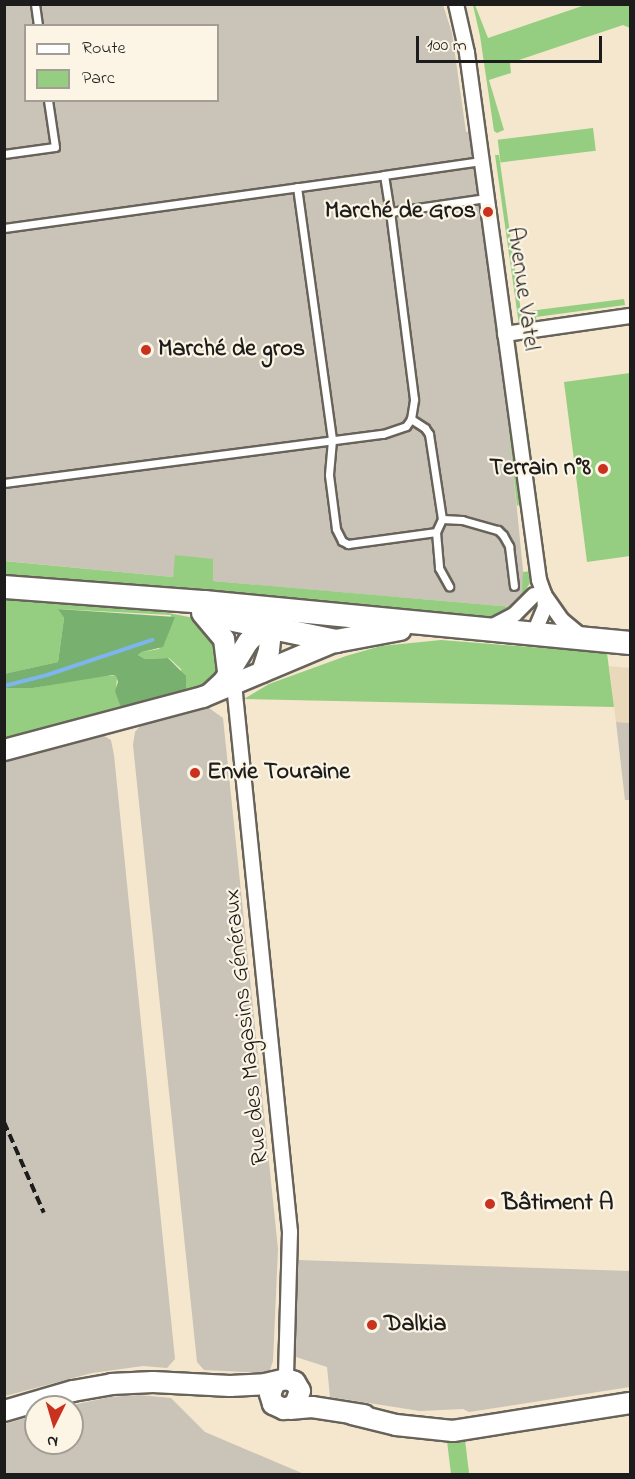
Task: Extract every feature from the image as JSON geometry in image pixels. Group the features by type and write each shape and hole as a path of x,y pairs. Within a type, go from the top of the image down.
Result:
{"main road":[{"path":"4,587 137,598 268,619 336,641 425,624"},
{"path":"137,598 202,613 268,619 425,624 630,643"}],"street":[{"name":"Avenue Vatel","path":"456,4 464,34 540,580 539,595 531,609 533,635"},
{"path":"505,334 630,316"},
{"path":"484,630 515,614 539,595 562,620 585,639"},
{"path":"202,613 224,639 231,679"},
{"path":"231,679 268,619"},
{"path":"262,672 269,650 268,619"},
{"path":"4,750 211,693 231,679 262,672 326,648 336,641"},
{"name":"Rue des Magasins Généraux","path":"231,679 290,1232 287,1384"},
{"path":"4,1411 73,1391 111,1384 153,1382 213,1386 287,1384 308,1401 326,1409"},
{"path":"281,1406 299,1401 287,1384"},
{"path":"281,1406 270,1394 287,1384"},
{"path":"213,1386 256,1395 281,1406 326,1409 396,1425 445,1432 509,1424 527,1418 630,1403"}],"lane":[{"path":"35,4 38,24"},
{"path":"4,154 55,147 48,102"},
{"path":"4,228 482,161"},
{"path":"4,483 396,431 406,426 411,419 414,399 384,175"},
{"path":"297,187 332,440 329,475 336,529 342,541 348,544 436,532"},
{"path":"390,213 486,198"},
{"path":"411,419 425,428 429,434 442,519 436,532 439,568 449,586"},
{"path":"442,519 462,520 498,530 509,546 514,586"}],"shaded area":[{"path":"4,5 443,5 452,33 466,132 470,132 501,350 524,580 522,592 512,607 212,581 176,555 173,577 5,561"},
{"path":"609,666 630,668 630,723 616,722"},
{"path":"209,708 223,718 278,1249 273,1361 269,1373 204,1370 197,1362 133,745 135,732 140,726"},
{"path":"616,722 630,723 630,800 625,800"},
{"path":"104,736 111,740 114,755 175,1359 167,1368 143,1366 92,1373 5,1396 5,761"},
{"path":"298,1260 630,1271 630,1387 469,1412 463,1409 420,1411 330,1397 327,1367 293,1356"},
{"path":"139,1395 171,1398 205,1432 304,1474 5,1474 5,1424 24,1418 24,1455 84,1455 84,1403 110,1397"}],"green space":[{"path":"473,5 475,5 488,38 585,5 630,5 630,28 623,25 510,63 511,73 489,80 504,130 497,133 494,131 480,36"},
{"path":"593,128 596,151 501,163 498,140"},
{"path":"495,155 499,155 521,312 624,299 625,305 536,317 537,322 519,325"},
{"path":"516,341 548,579 545,580 512,343"},
{"name":"Terrain n°8","path":"630,373 630,556 587,562 564,382"},
{"path":"504,378 522,502 517,506 504,385"},
{"path":"175,555 213,559 213,581 512,607 522,592 523,572 532,571 532,580 515,606 499,616 462,618 5,581 4,561 173,577"},
{"path":"4,595 143,608 194,618 214,633 221,664 217,675 210,682 183,693 181,669 169,658 145,659 138,655 159,649 169,628 171,615 59,609 64,618 58,662 5,674"},
{"path":"58,609 175,617 163,647 138,655 145,659 168,658 186,676 186,689 176,696 121,708 115,691 118,682 116,676 112,675 33,688 5,688 4,674 58,662 64,618"},
{"path":"441,640 607,653 614,707 244,699 269,684 346,656 381,646"},
{"path":"103,675 117,676 116,691 121,708 5,737 5,688 33,688"},
{"path":"465,1440 469,1474 451,1474 447,1442"}],"waterway":[{"path":"4,686 47,675 152,640"}],"railway":[{"path":"4,1122 44,1213"}],"place":[{"name":"Marché de Gros","path":"488,212"},
{"name":"Marché de gros","path":"146,350"},
{"name":"Terrain n°8","path":"603,469"},
{"name":"Envie Touraine","path":"195,773"},
{"name":"Bâtiment A","path":"490,1204"},
{"name":"Dalkia","path":"372,1325"}]}
